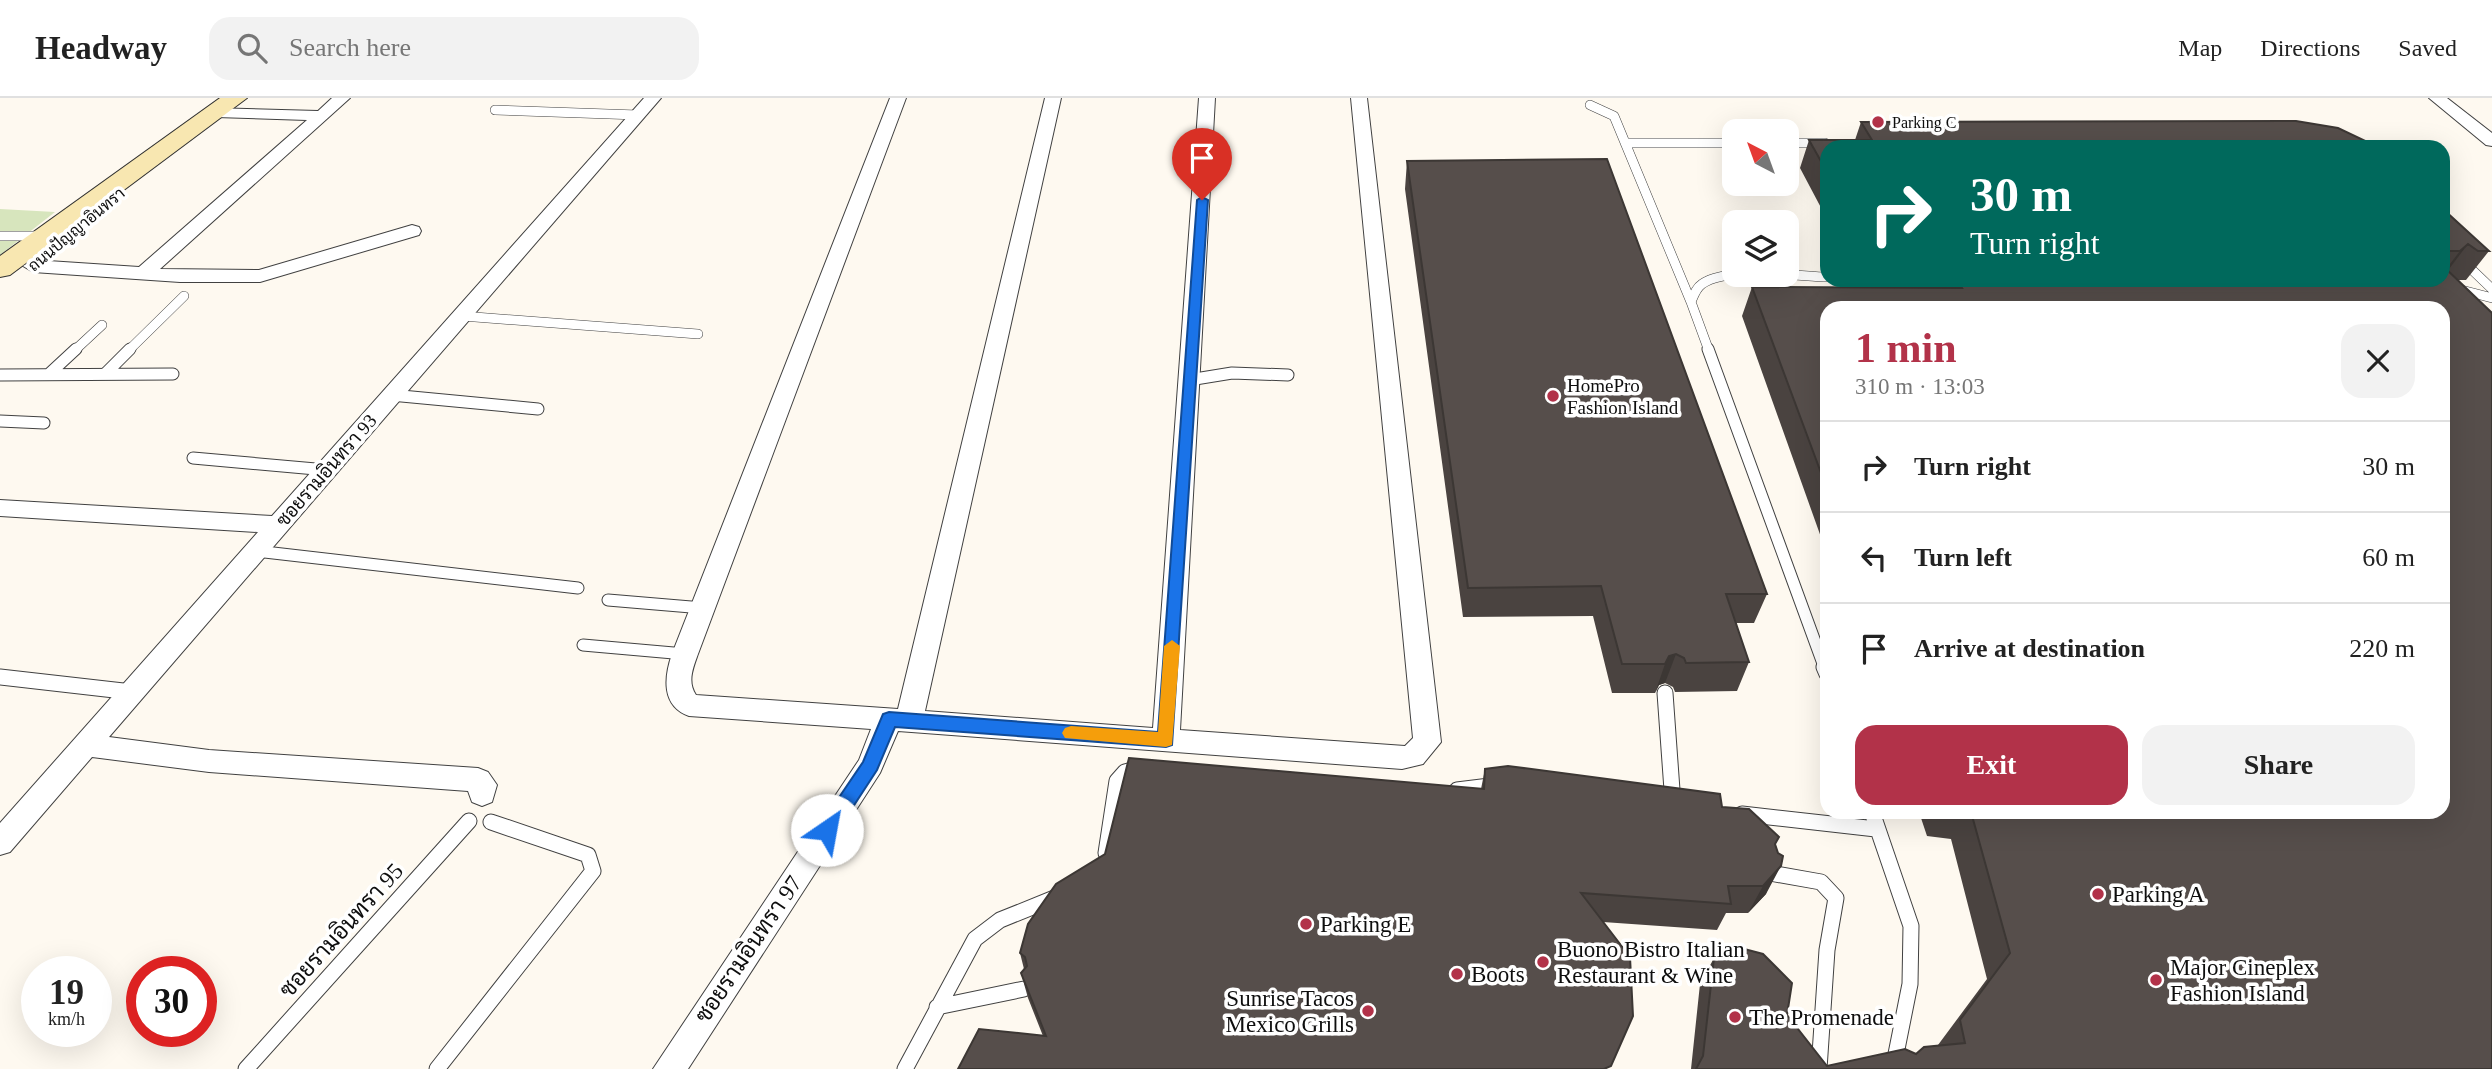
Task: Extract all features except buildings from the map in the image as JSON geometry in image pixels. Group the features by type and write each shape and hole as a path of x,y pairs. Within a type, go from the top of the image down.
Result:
{"main road":[{"name":"ถนนปัญญาอินทรา","path":"0,269 99,194 149,163 226,105"},
{"name":"ถนนปัญญาอินทรา","path":"0,292 119,196 149,163"}],"street":[{"path":"143,274 342,98"},
{"path":"898,98 702,608 685,654 677,690 689,705 1402,758 1413,756 1427,742 1359,98"},
{"name":"ซอยรามอินทรา 97","path":"669,1069 899,720 1053,98"},
{"path":"1166,740 1201,226 1206,98"},
{"path":"2437,98 2492,141"},
{"path":"226,105 321,116"},
{"name":"ซอยรามอินทรา 93","path":"0,843 646,107"},
{"path":"33,266 143,274 234,278 260,276 412,231"},
{"path":"0,508 278,526"},
{"path":"85,745 209,761 478,780 483,785 482,794"}],"lane":[{"path":"1590,105 1614,116 1691,302 1820,655"},
{"path":"495,110 646,107"},
{"path":"1625,143 1722,143"},
{"path":"1799,143 1820,143"},
{"path":"0,236 44,236"},
{"path":"2450,249 2492,289"},
{"path":"1691,302 1696,288 1709,279 1738,276 1820,277"},
{"path":"2444,287 2465,289 2492,298"},
{"path":"105,374 184,296"},
{"path":"462,316 698,334"},
{"path":"49,374 102,325"},
{"path":"1189,380 1232,373 1288,374"},
{"path":"0,375 173,374"},
{"path":"391,395 538,409"},
{"path":"0,421 44,423"},
{"path":"193,458 327,470"},
{"path":"256,551 578,588"},
{"path":"608,600 702,608"},
{"path":"583,645 685,654"},
{"path":"0,677 134,692"},
{"path":"1665,692 1668,766 1674,806"},
{"path":"1102,869 1117,781 1130,769 1151,769"},
{"path":"1442,792 1507,784 1520,785"},
{"path":"1728,812 1876,829"},
{"path":"1874,819 1910,926 1910,984 1893,1069"},
{"name":"ซอยรามอินทรา 95","path":"246,1069 469,821"},
{"path":"437,1069 593,871 594,866 588,855 491,822"},
{"path":"1770,873 1821,882 1836,898 1827,950 1819,1069"},
{"path":"905,1069 967,949 979,934 1000,920 1075,890"},
{"path":"937,1007 1024,989"},
{"path":"1898,1048 1900,1069"}],"green space":[{"path":"0,209 55,212 0,255"}],"slow traffic":[{"path":"1071,733 1166,740 1172,646"}],"place":[{"name":"Parking C","path":"1878,122"},
{"name":"HomePro Fashion Island","path":"1553,396"},
{"name":"Parking A","path":"2098,894"},
{"name":"Parking E","path":"1306,924"},
{"name":"Buono Bistro Italian Restaurant & Wine","path":"1543,962"},
{"name":"Boots","path":"1457,974"},
{"name":"Major Cineplex Fashion Island","path":"2156,980"},
{"name":"Sunrise Tacos Mexico Grills","path":"1368,1011"},
{"name":"The Promenade","path":"1735,1017"}],"route":[{"path":"827,830 870,765 889,719 1166,740 1202,200"}]}
